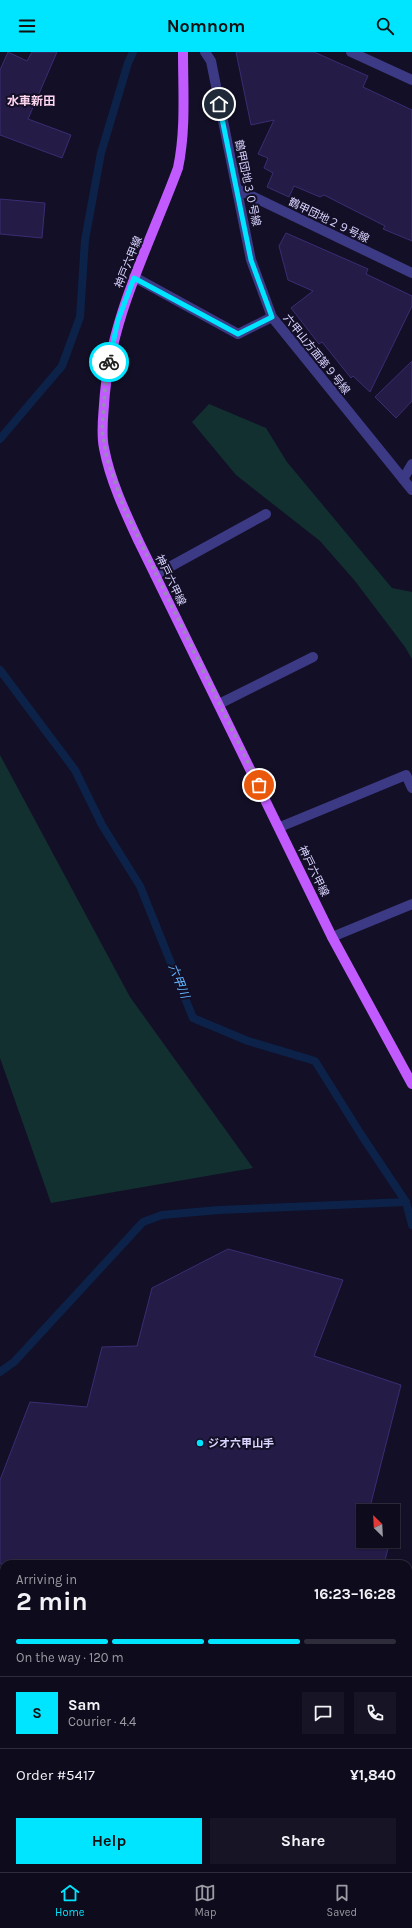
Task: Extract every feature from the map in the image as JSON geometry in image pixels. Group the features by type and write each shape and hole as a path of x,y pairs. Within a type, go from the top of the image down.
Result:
{"main road":[{"name":"神戸六甲線","path":"183,52 184,106 182,151 178,168 118,320 111,350 105,390 102,431 107,459 124,508 155,575 280,827 332,937 412,1084"}],"street":[{"name":"鶴甲団地３０号線","path":"205,52 211,61 251,260 272,317"},
{"path":"351,52 412,80"},
{"name":"鶴甲団地２９号線","path":"237,188 412,273"},
{"name":"六甲山方面第９号線","path":"134,278 238,334 272,317 412,490"},
{"path":"403,479 412,464"},
{"path":"155,575 266,514"},
{"path":"219,704 313,657"},
{"path":"280,827 406,775 412,788"},
{"path":"332,937 412,904"}],"green space":[{"path":"209,404 266,428 287,462 392,588 412,592 412,659 405,647 355,581 320,541 236,475 192,422"},
{"path":"0,755 130,997 253,1168 51,1203 0,1058"}],"building":[{"path":"8,52 27,61 32,52 57,52 28,119 71,135 62,158 0,135 0,70"},
{"path":"236,52 314,52 368,76 363,87 412,110 412,241 383,229 385,226 324,195 320,197 294,186 289,197 267,187 273,173 264,168 268,158 258,154 274,120 251,125"},
{"path":"0,199 45,203 42,238 0,234"},
{"path":"286,233 368,269 366,274 412,296 412,306 370,392 353,376 351,378 322,342 319,344 291,308 313,291 288,280 279,246"},
{"path":"412,361 412,401 396,418 375,397"},
{"name":"ジオ六甲山手","path":"228,1249 343,1280 314,1356 401,1385 371,1504 356,1504 356,1548 388,1548 385,1560 0,1560 0,1480 30,1402 87,1407 102,1347 137,1346 152,1288"}],"waterway":[{"path":"0,439 62,366 80,317 85,240 101,153 128,63 133,52"},
{"name":"六甲川","path":"0,670 75,770 102,825 140,886 193,1018 248,1041 315,1061 406,1202 412,1225"},
{"path":"0,1372 14,1362 143,1222 162,1215 219,1210 406,1202"}],"way so far":[{"path":"109,362 102,431 107,459 124,508 139,542 259,785"}],"place":[{"name":"ジオ六甲山手","path":"200,1443"}],"district":[{"name":"水車新田","path":"31,101"}],"route":[{"path":"109,362 118,320 134,278 238,334 272,317 251,260 219,104"}]}
